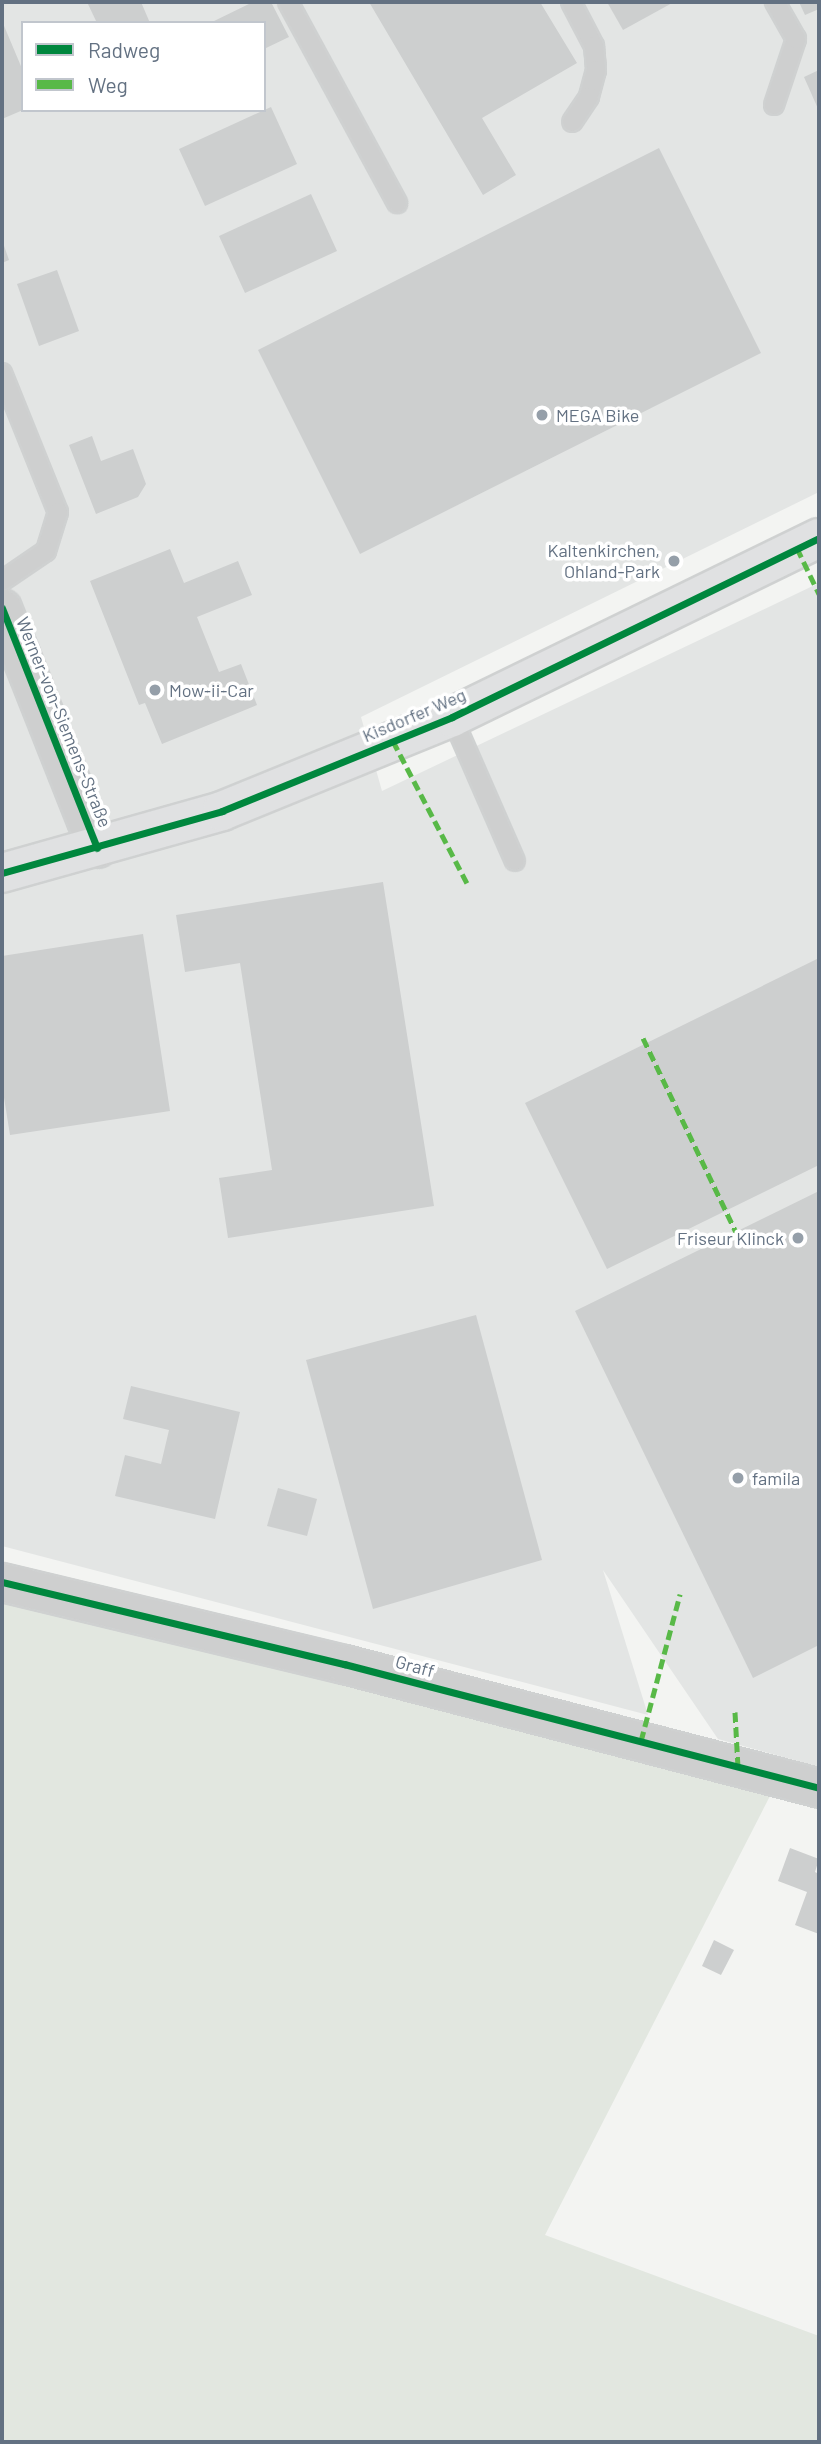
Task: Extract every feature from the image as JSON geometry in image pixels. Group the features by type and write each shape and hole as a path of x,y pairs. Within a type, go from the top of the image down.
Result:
{"street":[{"name":"Kisdorfer Weg","path":"2,873 222,811 452,717 819,538"},
{"name":"Werner-von-Siemens-Straße","path":"2,608 97,848"},
{"name":"Graff","path":"2,1582 344,1664 819,1788"}],"lane":[{"path":"288,2 397,203"},
{"path":"570,2 594,46 596,70 589,97 572,122"},
{"path":"774,105 796,39 775,2"},
{"path":"2,373 58,512 46,551 2,581"},
{"path":"452,717 515,861"}],"shaded area":[{"path":"2,2 819,2 819,492 361,717 382,791 819,583 819,1767 718,1739 603,1570 648,1715 2,1546"},
{"path":"2,1596 191,1637 399,1699 770,1796 545,2235 819,2336 819,2442 2,2442"}],"building":[{"path":"87,2 141,2 149,21 96,21"},
{"path":"253,2 271,2 289,37 266,48 266,21 214,21"},
{"path":"369,2 540,2 577,63 482,118 516,175 483,195"},
{"path":"607,2 674,2 623,30"},
{"path":"799,2 819,2 819,9 805,15"},
{"path":"2,21 21,66 21,111 2,119"},
{"path":"819,70 819,111 804,77"},
{"path":"271,107 297,164 205,206 179,149 260,112 266,112"},
{"path":"659,148 761,353 360,554 258,350"},
{"path":"311,194 337,251 245,293 219,236"},
{"path":"2,240 9,260 2,263"},
{"path":"57,270 79,331 39,346 17,284"},
{"path":"92,436 101,461 133,449 146,484 138,497 96,514 69,445"},
{"path":"170,549 184,583 238,561 252,595 197,617 219,672 241,664 257,705 162,744 145,703 139,705 90,581"},
{"path":"383,882 434,1206 228,1238 219,1178 272,1170 240,963 185,972 176,915"},
{"path":"143,934 170,1111 10,1135 2,1085 2,956"},
{"path":"819,958 819,1165 607,1269 525,1103"},
{"name":"famila","path":"819,1191 819,1645 753,1678 575,1311"},
{"path":"476,1315 542,1560 373,1609 306,1360"},
{"path":"131,1386 240,1412 215,1519 115,1496 125,1455 161,1464 169,1430 123,1419"},
{"path":"278,1488 317,1499 307,1536 267,1526"},
{"path":"790,1848 819,1859 815,1872 819,1874 819,1934 795,1925 807,1892 778,1881"},
{"path":"714,1940 734,1950 721,1975 702,1966"}],"marked path":[{"path":"797,548 819,594"},
{"path":"393,741 468,885"},
{"path":"643,1038 736,1232"},
{"path":"641,1741 680,1594"},
{"path":"735,1712 738,1767"}],"cycle path":[{"path":"2,873 222,811 452,717 819,538"},
{"path":"2,608 97,848"},
{"path":"2,1582 344,1664 819,1788"}],"place":[{"name":"MEGA Bike","path":"542,415"},
{"name":"Kaltenkirchen, Ohland-Park","path":"674,561"},
{"name":"Mow-ii-Car","path":"155,690"},
{"name":"Friseur Klinck","path":"798,1238"},
{"name":"famila","path":"738,1478"}]}
